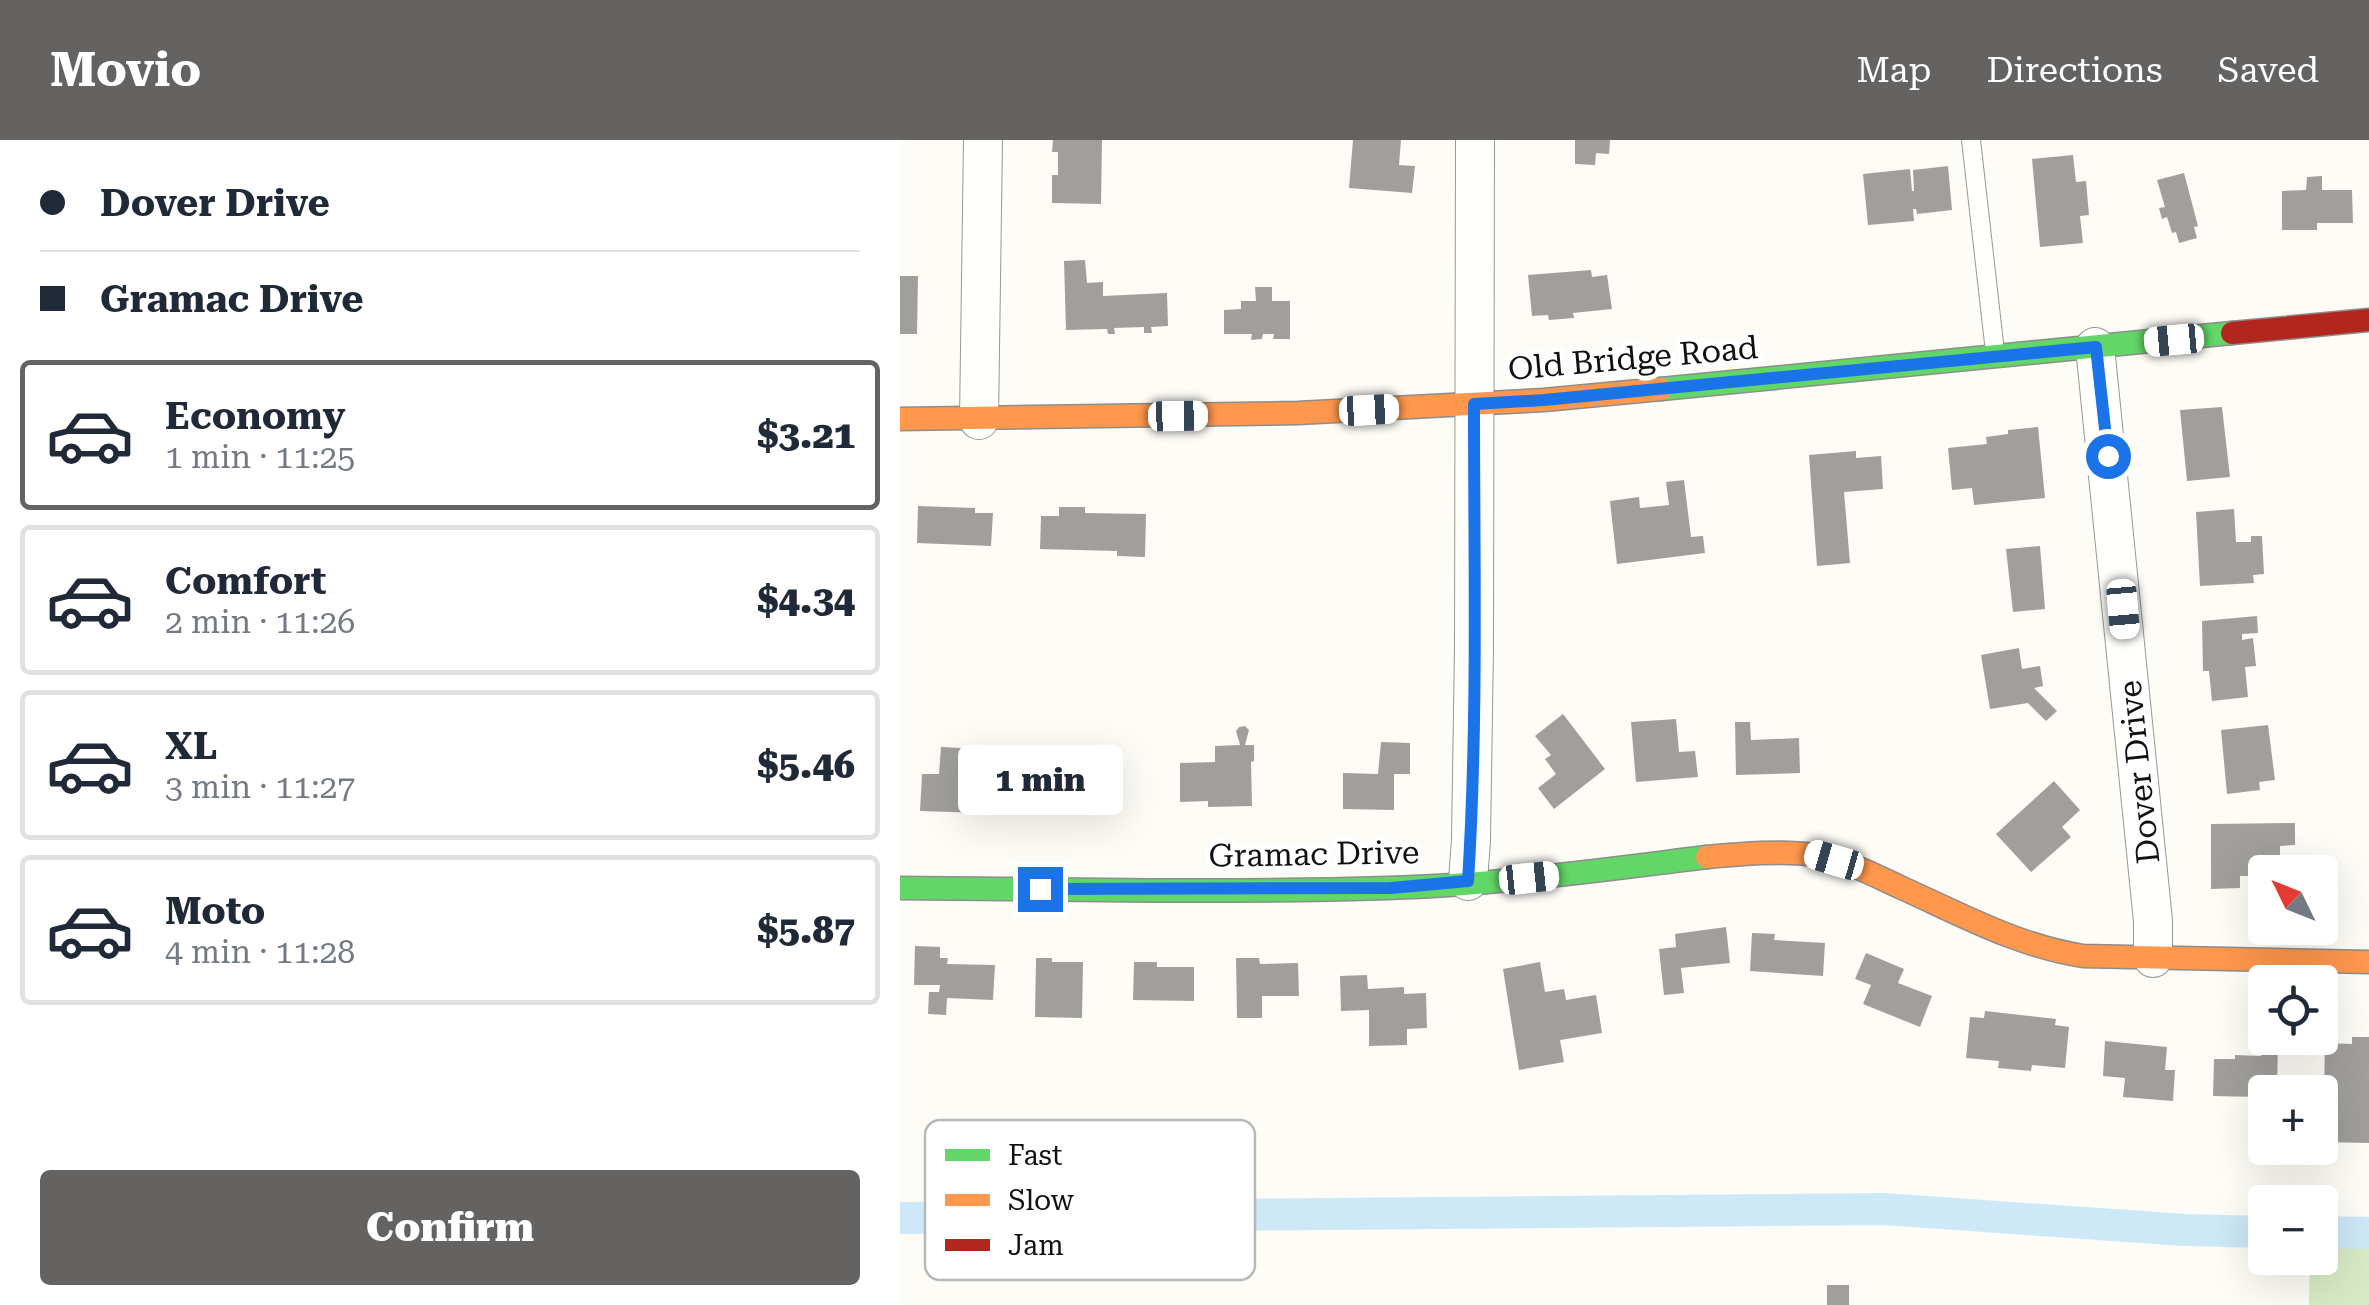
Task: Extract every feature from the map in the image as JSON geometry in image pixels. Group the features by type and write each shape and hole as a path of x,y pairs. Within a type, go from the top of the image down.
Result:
{"street":[{"path":"978,420 983,140"},
{"path":"1468,881 1474,647 1475,140"},
{"name":"Old Bridge Road","path":"900,419 1298,414 1544,400 2369,320"},
{"name":"Dover Drive","path":"2096,347 2151,902 2153,958"},
{"name":"Gramac Drive","path":"900,888 1391,888 1529,878 1736,854 1814,854 1853,866 2014,939 2052,951 2084,956 2369,962"}],"lane":[{"path":"1971,140 1996,358"}],"green space":[{"path":"2369,1231 2369,1305 2309,1305 2310,1275 2338,1275 2338,1232"}],"building":[{"path":"1053,140 1102,140 1101,204 1052,203 1052,175 1058,175 1058,152 1052,152"},
{"path":"1353,140 1401,140 1399,165 1415,166 1412,193 1349,188"},
{"path":"1575,140 1610,140 1609,154 1596,153 1595,165 1575,164"},
{"path":"2073,155 2076,182 2086,181 2089,215 2080,216 2083,243 2040,247 2032,159"},
{"path":"1948,166 1952,210 1917,214 1913,209 1914,221 1868,225 1863,174 1910,169 1914,191 1913,170"},
{"path":"2184,173 2198,226 2194,227 2197,238 2179,243 2167,217 2162,219 2159,208 2165,207 2157,180"},
{"path":"2322,176 2322,190 2352,190 2353,223 2317,223 2317,230 2282,230 2282,191 2306,190 2307,177"},
{"path":"1085,260 1087,283 1103,282 1103,296 1167,293 1168,326 1151,327 1152,333 1144,333 1144,327 1114,328 1115,334 1108,334 1107,329 1066,330 1064,261"},
{"path":"1591,270 1592,277 1607,275 1612,309 1573,313 1574,318 1549,320 1548,315 1532,316 1528,275"},
{"path":"900,276 918,276 917,334 900,334"},
{"path":"1255,287 1272,287 1272,301 1290,301 1290,339 1273,339 1274,334 1263,334 1262,339 1251,340 1252,334 1224,334 1224,310 1241,309 1241,301 1256,301"},
{"path":"2222,407 2230,477 2187,481 2180,410"},
{"path":"2038,427 2045,498 1974,505 1972,488 1952,490 1948,448 1987,444 1986,437"},
{"path":"1856,451 1856,458 1881,456 1883,489 1844,492 1850,563 1817,566 1809,455"},
{"path":"1684,480 1691,537 1703,536 1705,553 1617,564 1610,501 1639,497 1640,508 1669,505 1666,482"},
{"path":"918,506 975,508 975,513 993,513 991,546 917,543"},
{"path":"1059,507 1085,507 1085,513 1146,514 1145,557 1117,556 1117,551 1040,549 1041,516 1059,516"},
{"path":"2234,509 2236,542 2251,542 2251,536 2262,536 2264,574 2253,575 2254,583 2200,586 2196,512"},
{"path":"2040,546 2045,609 2013,612 2006,549"},
{"path":"2257,616 2258,633 2242,634 2242,640 2253,638 2256,666 2245,667 2248,697 2212,701 2209,671 2203,671 2202,621"},
{"path":"2019,648 2022,669 2040,666 2043,686 2034,688 2057,711 2046,721 2028,703 1990,709 1981,655"},
{"path":"1563,714 1605,769 1554,809 1538,788 1556,774 1545,759 1551,755 1535,736"},
{"path":"1676,719 1679,752 1695,751 1698,777 1636,782 1631,722"},
{"path":"1735,722 1750,722 1751,740 1799,738 1800,773 1736,775"},
{"path":"2268,725 2275,780 2259,782 2260,790 2227,794 2221,730"},
{"path":"1245,726 1249,730 1245,745 1254,745 1252,806 1208,807 1208,801 1180,802 1180,763 1215,762 1215,746 1240,745 1236,731"},
{"path":"1381,742 1410,743 1410,774 1394,774 1394,810 1343,809 1343,773 1378,774"},
{"path":"941,747 961,748 960,775 983,776 982,813 920,811 922,774 939,774"},
{"path":"1052,761 1074,762 1073,777 1095,778 1093,815 1031,811 1033,774 1051,775"},
{"path":"2054,781 2080,810 2062,827 2071,837 2031,872 1996,834"},
{"path":"2295,823 2295,845 2280,846 2280,855 2248,855 2248,876 2240,876 2240,888 2211,889 2211,824"},
{"path":"1726,927 1730,963 1681,968 1684,993 1664,995 1659,949 1676,947 1675,934"},
{"path":"1752,933 1775,934 1774,940 1825,943 1823,976 1750,971"},
{"path":"915,946 940,947 940,958 948,958 947,964 995,965 993,1000 947,998 946,1015 928,1014 929,992 939,992 940,985 914,985"},
{"path":"1866,953 1904,969 1898,983 1932,996 1920,1027 1863,1004 1871,985 1855,979"},
{"path":"1036,958 1083,962 1082,1018 1035,1017"},
{"path":"1236,958 1259,958 1260,964 1298,963 1299,996 1262,996 1262,1018 1237,1018"},
{"path":"1134,962 1157,962 1157,967 1194,967 1194,1001 1133,1000"},
{"path":"1540,962 1545,992 1564,989 1566,1000 1596,995 1602,1033 1560,1040 1564,1062 1519,1070 1503,969"},
{"path":"1367,975 1368,989 1404,987 1404,994 1426,993 1427,1028 1407,1029 1407,1045 1369,1046 1369,1010 1341,1011 1340,976"},
{"path":"1985,1011 2056,1019 2055,1025 2069,1027 2065,1068 1998,1068 1999,1061 1966,1058 1970,1017 1984,1018"},
{"path":"2352,1037 2369,1037 2369,1143 2338,1142 2338,1075 2324,1075 2325,1055 2338,1055 2338,1043 2352,1044"},
{"path":"2105,1041 2167,1047 2165,1070 2175,1070 2173,1101 2123,1097 2125,1078 2103,1076"},
{"path":"2278,1055 2277,1075 2248,1075 2248,1097 2213,1096 2214,1059"},
{"path":"1827,1285 1849,1285 1849,1305 1827,1305"}],"waterway":[{"path":"1255,1215 1883,1209 2248,1232"},
{"path":"900,1218 925,1218"},
{"path":"2338,1232 2369,1233"}],"traffic: fast":[{"path":"1661,389 2232,333"},
{"path":"900,888 1388,888 1508,880 1707,857"}],"traffic: slow":[{"path":"900,419 1298,413 1544,400 1661,389"},
{"path":"1707,857 1776,853 1826,857 1860,868 2013,937 2083,956 2369,962"}],"traffic: jam":[{"path":"2232,333 2369,320"}],"route":[{"path":"1040,889 1391,888 1468,881 1474,647 1474,404 2096,347 2108,456"}]}
